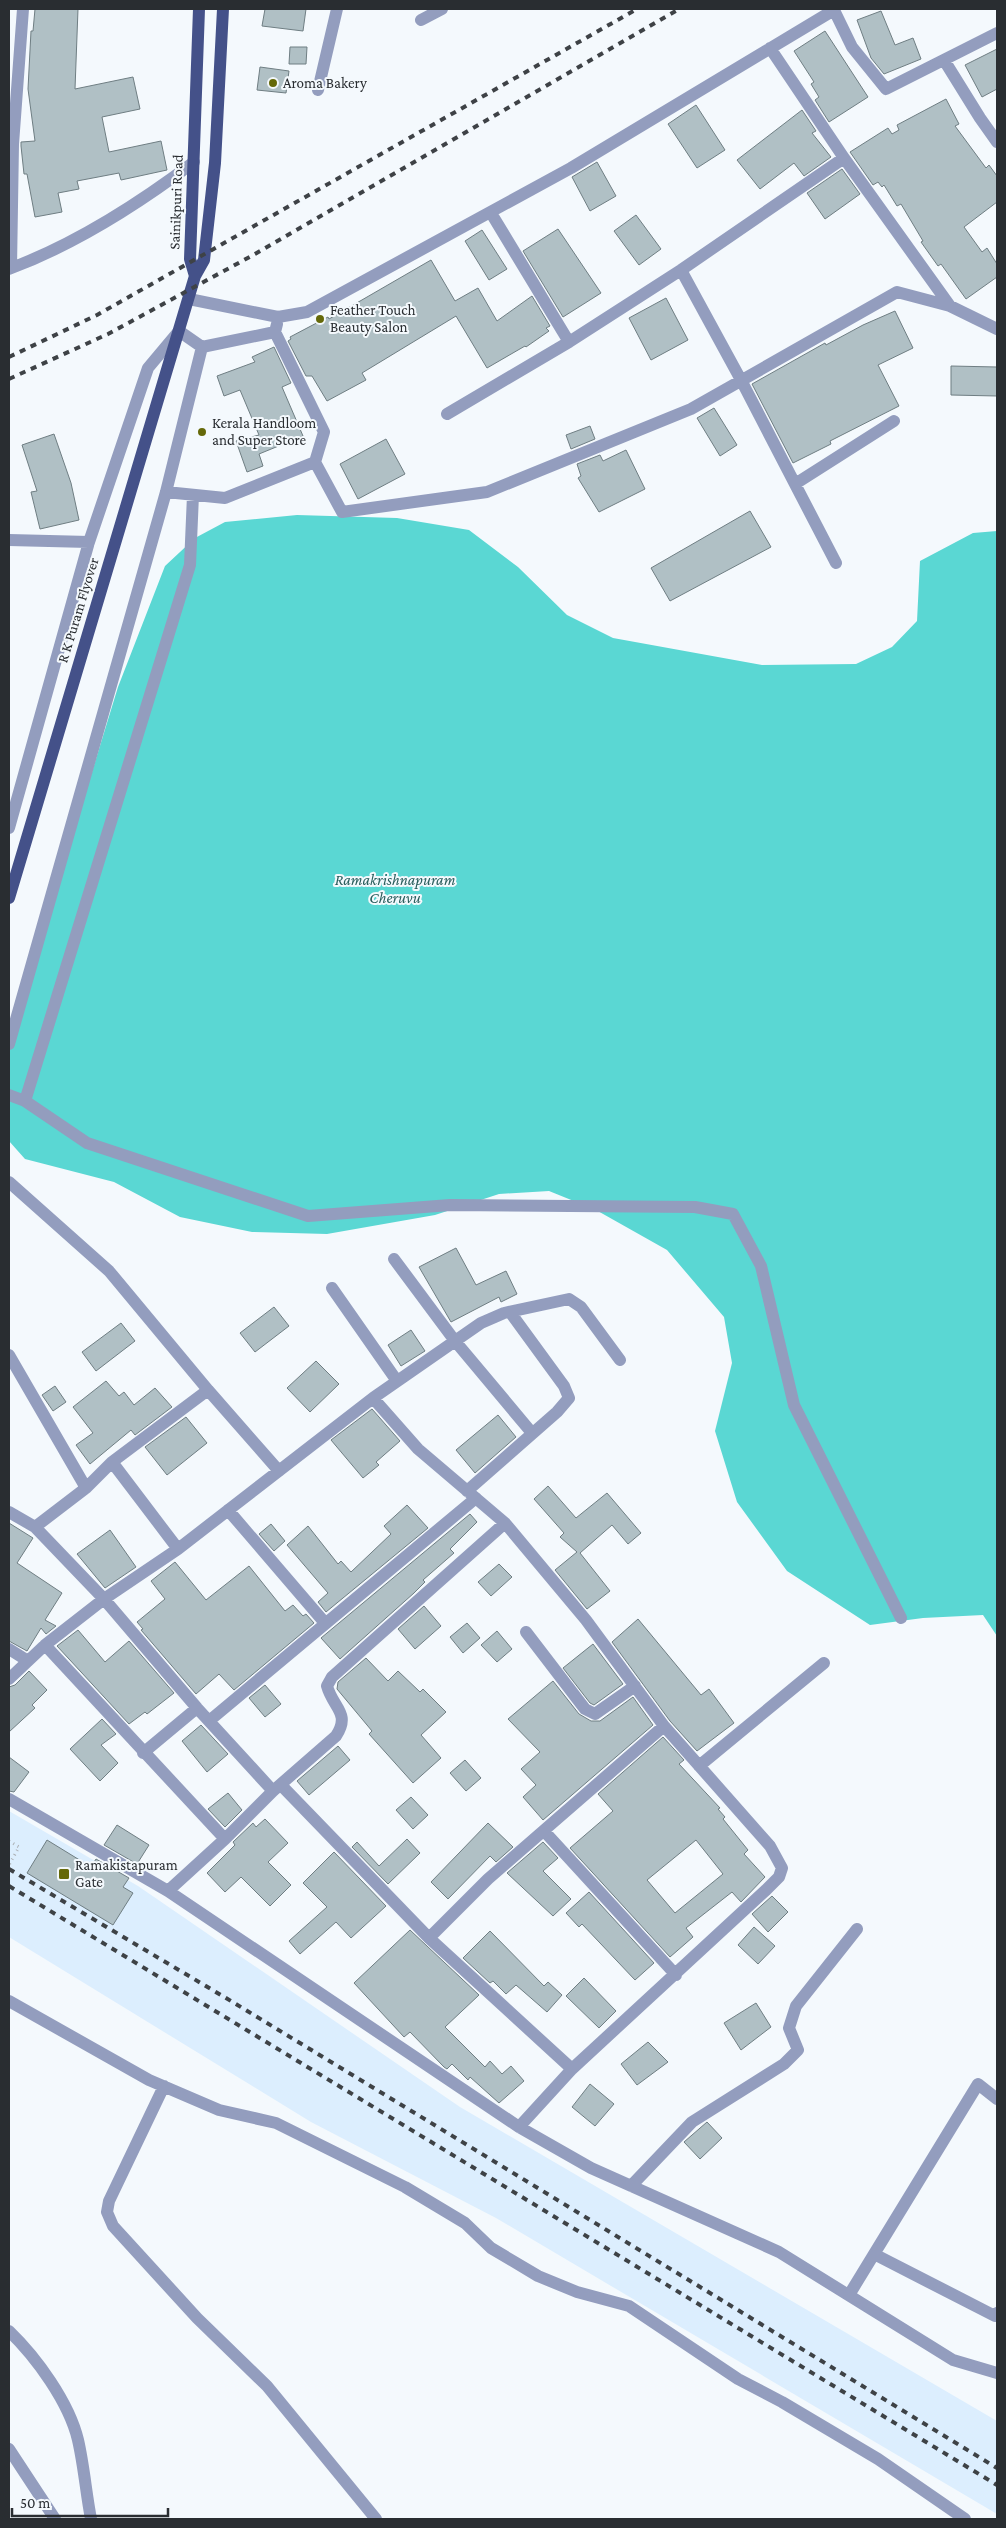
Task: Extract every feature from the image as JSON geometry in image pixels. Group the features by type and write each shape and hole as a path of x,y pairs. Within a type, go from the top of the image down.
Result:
{"main road":[{"name":"Sainikpuri Road","path":"195,276 190,259 199,9"},
{"name":"Sainikpuri Road","path":"195,276 204,260 215,163 223,9"},
{"name":"R K Puram Flyover","path":"9,898 195,276"}],"street":[{"path":"23,9 13,144 10,268 82,235 146,198 194,162"},
{"path":"318,90 337,9"},
{"path":"421,20 442,9"},
{"path":"188,299 278,317 307,312 571,168 834,10 852,47 886,89 997,32"},
{"path":"770,48 844,158 950,306"},
{"path":"944,60 997,142"},
{"path":"447,414 569,342 681,270 844,158"},
{"path":"491,212 569,342"},
{"path":"681,270 741,380 836,563"},
{"path":"278,317 275,332 324,432 315,462 342,512 487,492 691,409 897,292 950,306 997,330"},
{"path":"9,828 89,542 148,368 179,331 202,346 275,332"},
{"path":"9,1044 166,492 202,346"},
{"path":"795,484 894,420"},
{"path":"166,492 225,498 315,462"},
{"path":"25,1101 190,565 193,495"},
{"path":"9,540 89,542"},
{"path":"9,1095 25,1101 87,1143 308,1216 450,1205 695,1207 733,1214 761,1266 794,1404 901,1618"},
{"path":"9,1182 109,1271 208,1390 279,1471"},
{"path":"394,1259 455,1340 532,1434"},
{"path":"332,1288 397,1381"},
{"path":"9,1679 45,1645 104,1599 178,1548 373,1398 481,1323 510,1312 569,1299 581,1307 620,1360"},
{"path":"209,1721 325,1623 471,1494 565,1404 569,1398 568,1392 510,1312"},
{"path":"9,1355 86,1488"},
{"path":"35,1527 86,1488 112,1462 208,1390"},
{"path":"373,1398 418,1449 504,1523 586,1620 664,1726 770,1846 782,1868 779,1877 766,1890 572,2069 519,2126"},
{"path":"112,1462 178,1548"},
{"path":"228,1510 325,1623"},
{"path":"9,1512 35,1527 104,1599 209,1721 429,1938 572,2069"},
{"path":"168,1891 277,1788 336,1736 342,1726 342,1715 327,1686 332,1676 504,1523"},
{"path":"526,1632 590,1713 595,1714 635,1686"},
{"path":"45,1645 225,1839"},
{"path":"9,1649 28,1661"},
{"path":"698,1766 824,1662"},
{"path":"143,1752 197,1708"},
{"path":"429,1938 488,1879 664,1726"},
{"path":"9,1799 168,1891 519,2126 591,2168 779,2252 953,2360 997,2373"},
{"path":"544,1831 676,1975"},
{"path":"631,2186 692,2122 784,2064 798,2050 788,2028 796,2006 856,1929"},
{"path":"9,2001 164,2086 219,2110 276,2123 405,2187 465,2223 492,2248 538,2276 578,2292 628,2306 738,2379 878,2459 965,2519"},
{"path":"849,2295 978,2084 997,2099"},
{"path":"164,2086 109,2201 108,2212 113,2226 197,2318 267,2386 376,2519"},
{"path":"874,2254 995,2316 997,2313"},
{"path":"9,2330 55,2387 78,2438 91,2519"},
{"path":"9,2448 38,2496 55,2519"}],"path":[{"path":"9,1841 19,1847 9,1866"}],"shaded area":[{"path":"9,1811 138,1886 460,2107 997,2421 997,2514 496,2218 311,2122 9,1937"}],"water":[{"name":"Ramakrishnapuram Cheruvu","path":"297,515 397,518 469,530 518,567 567,615 613,638 762,665 856,664 892,647 917,621 920,561 973,533 997,531 997,1636 983,1615 923,1618 870,1625 787,1571 737,1502 715,1431 732,1363 724,1317 667,1250 596,1210 549,1191 499,1194 435,1215 327,1234 252,1232 180,1217 114,1182 25,1159 9,1141 9,1043 118,687 165,566 195,538 225,522"}],"building":[{"path":"35,9 78,9 75,89 133,77 140,109 102,117 109,152 161,141 167,170 121,180 119,173 77,181 79,189 58,193 62,212 35,217 27,174 24,174 21,142 35,141 28,89 31,31 33,31"},
{"path":"265,9 306,9 303,31 262,26"},
{"path":"881,11 895,45 913,38 921,59 884,74 871,58 857,20"},
{"path":"825,31 868,97 829,122 815,100 819,97 811,84 814,82 794,51"},
{"path":"290,47 307,47 306,64 289,64"},
{"path":"997,49 997,89 982,97 965,65"},
{"path":"260,67 289,71 286,93 257,90"},
{"path":"946,99 959,124 955,126 986,168 989,165 997,176 997,202 964,227 982,252 987,248 997,264 997,277 966,299 941,264 938,266 921,242 923,241 901,204 897,206 884,185 882,187 878,182 873,185 850,152 888,128 892,134 899,130 897,125"},
{"path":"696,105 725,150 697,168 668,124"},
{"path":"802,110 816,131 812,133 831,157 804,176 794,163 760,189 737,160"},
{"path":"597,162 616,196 590,211 572,177"},
{"path":"842,169 860,194 825,219 807,193"},
{"path":"636,215 661,249 639,265 614,231"},
{"path":"558,229 601,293 563,317 523,251"},
{"path":"482,230 507,269 489,280 465,241"},
{"path":"431,260 455,301 478,288 497,321 532,296 550,326 546,328 549,331 526,347 487,368 456,316 362,373 366,380 327,401 312,376 306,376 288,341 291,339 290,337 328,317 329,319"},
{"path":"666,298 688,340 651,360 629,318"},
{"path":"895,311 913,348 878,365 899,406 830,441 831,444 793,463 752,384 825,343 826,345 863,325"},
{"path":"274,347 291,383 282,387 303,436 259,454 263,466 247,472 236,441 259,435 240,390 224,396 217,376 255,362 252,357"},
{"path":"951,366 997,367 997,396 951,395"},
{"path":"714,408 737,445 720,456 697,418"},
{"path":"590,426 595,439 571,449 566,435"},
{"path":"54,434 71,483 79,520 40,529 31,492 37,491 22,445"},
{"path":"386,439 405,474 358,499 340,464"},
{"path":"626,450 645,489 599,512 578,478 581,476 577,464 600,455 603,461"},
{"path":"750,511 771,547 670,601 651,568"},
{"path":"456,1248 476,1285 506,1271 517,1294 501,1302 499,1297 451,1322 419,1267"},
{"path":"274,1307 289,1326 255,1352 240,1333"},
{"path":"121,1323 135,1341 96,1371 82,1352"},
{"path":"411,1330 425,1351 401,1366 388,1345"},
{"path":"316,1361 339,1384 310,1412 287,1388"},
{"path":"106,1381 119,1396 124,1392 134,1405 155,1388 172,1407 135,1435 131,1430 90,1464 76,1445 93,1433 73,1407"},
{"path":"55,1386 66,1402 53,1411 42,1395"},
{"path":"372,1409 400,1441 376,1462 379,1465 363,1478 331,1440"},
{"path":"498,1415 516,1437 475,1473 456,1450"},
{"path":"186,1417 207,1443 167,1475 145,1447"},
{"path":"548,1486 576,1518 607,1493 641,1533 628,1544 612,1525 580,1553 610,1591 587,1609 555,1570 577,1552 560,1537 564,1533 534,1499"},
{"path":"407,1505 428,1528 326,1612 318,1602 328,1593 287,1545 308,1526 338,1564 341,1561 351,1572 391,1534 384,1526"},
{"path":"470,1514 477,1522 450,1549 454,1553 423,1580 425,1582 414,1593 340,1659 321,1638"},
{"path":"9,1523 33,1538 17,1563 62,1593 45,1620 56,1626 46,1634 41,1628 27,1651 9,1641"},
{"path":"271,1524 285,1541 274,1551 259,1534"},
{"path":"110,1530 136,1567 105,1588 77,1554"},
{"path":"175,1562 206,1600 249,1566 285,1611 293,1605 303,1616 306,1614 314,1623 234,1690 219,1674 196,1694 141,1630 143,1629 137,1622 165,1599 151,1581"},
{"path":"499,1564 512,1577 491,1596 478,1582"},
{"path":"424,1606 441,1626 415,1649 398,1629"},
{"path":"638,1619 701,1695 709,1689 734,1723 697,1751 670,1721 612,1642"},
{"path":"467,1623 480,1638 463,1653 450,1637"},
{"path":"78,1630 105,1662 129,1641 174,1693 147,1714 145,1712 129,1724 57,1646"},
{"path":"497,1631 512,1649 497,1662 481,1645"},
{"path":"593,1644 623,1684 594,1705 590,1703 563,1668"},
{"path":"366,1658 388,1681 398,1671 420,1692 423,1689 446,1712 421,1735 441,1758 413,1783 369,1734 372,1731 337,1689 338,1682"},
{"path":"29,1671 47,1690 32,1705 35,1708 9,1732 9,1687 15,1685"},
{"path":"553,1681 579,1714 591,1721 600,1721 633,1697 653,1725 543,1820 523,1797 536,1785 521,1769 540,1752 508,1719"},
{"path":"265,1685 281,1704 265,1717 249,1698"},
{"path":"102,1719 116,1734 101,1745 118,1763 100,1781 70,1749"},
{"path":"201,1725 228,1754 207,1772 182,1741"},
{"path":"663,1737 684,1760 679,1764 720,1808 718,1809 725,1817 723,1819 748,1850 744,1854 765,1877 741,1902 732,1892 686,1928 693,1937 670,1957 570,1848 613,1811 598,1794","holes":["696,1840 723,1874 675,1913 647,1880"]},
{"path":"338,1746 350,1760 309,1795 297,1781"},
{"path":"9,1757 29,1772 14,1792 9,1791"},
{"path":"465,1760 481,1778 466,1791 450,1773"},
{"path":"228,1793 242,1810 225,1827 208,1809"},
{"path":"411,1797 428,1815 413,1829 396,1810"},
{"path":"265,1819 288,1843 268,1862 291,1885 270,1906 241,1877 225,1892 207,1873 235,1845 233,1842 253,1823 256,1827"},
{"path":"488,1823 513,1847 496,1862 490,1856 448,1899 431,1882"},
{"path":"117,1825 149,1845 137,1864 104,1845"},
{"path":"407,1839 420,1853 388,1884 352,1847 357,1842 379,1866"},
{"path":"47,1840 91,1867 96,1859 129,1878 123,1887 133,1893 113,1925 27,1873"},
{"path":"543,1842 558,1858 543,1871 571,1899 553,1916 507,1873"},
{"path":"334,1852 386,1906 351,1938 336,1922 300,1954 289,1941 327,1907 303,1883"},
{"path":"589,1892 654,1963 635,1980 582,1924 579,1927 566,1913"},
{"path":"772,1896 788,1912 768,1932 752,1914"},
{"path":"754,1927 775,1946 758,1964 738,1945"},
{"path":"410,1930 479,1995 445,2027 485,2067 490,2061 502,2074 511,2066 524,2081 499,2103 470,2077 468,2080 452,2064 447,2069 444,2067 410,2032 404,2037 354,1983"},
{"path":"490,1931 544,1986 548,1982 562,1995 547,2012 516,1985 506,1994 493,1981 490,1983 463,1958"},
{"path":"584,1978 616,2011 599,2028 566,1996"},
{"path":"756,2003 771,2027 741,2050 724,2023"},
{"path":"648,2042 668,2062 637,2085 621,2064"},
{"path":"590,2084 614,2104 595,2126 572,2107"},
{"path":"707,2122 722,2138 700,2159 684,2142"}],"railway":[{"path":"9,357 97,315 637,9"},
{"path":"9,379 108,334 255,254 679,9"},
{"path":"9,1869 231,2001 997,2468"},
{"path":"9,1886 997,2485"}],"place":[{"name":"Aroma Bakery","path":"273,83"},
{"name":"Feather Touch Beauty Salon","path":"320,319"},
{"name":"Kerala Handloom and Super Store","path":"202,432"},
{"name":"Ramakistapuram Gate","path":"64,1874"}]}
